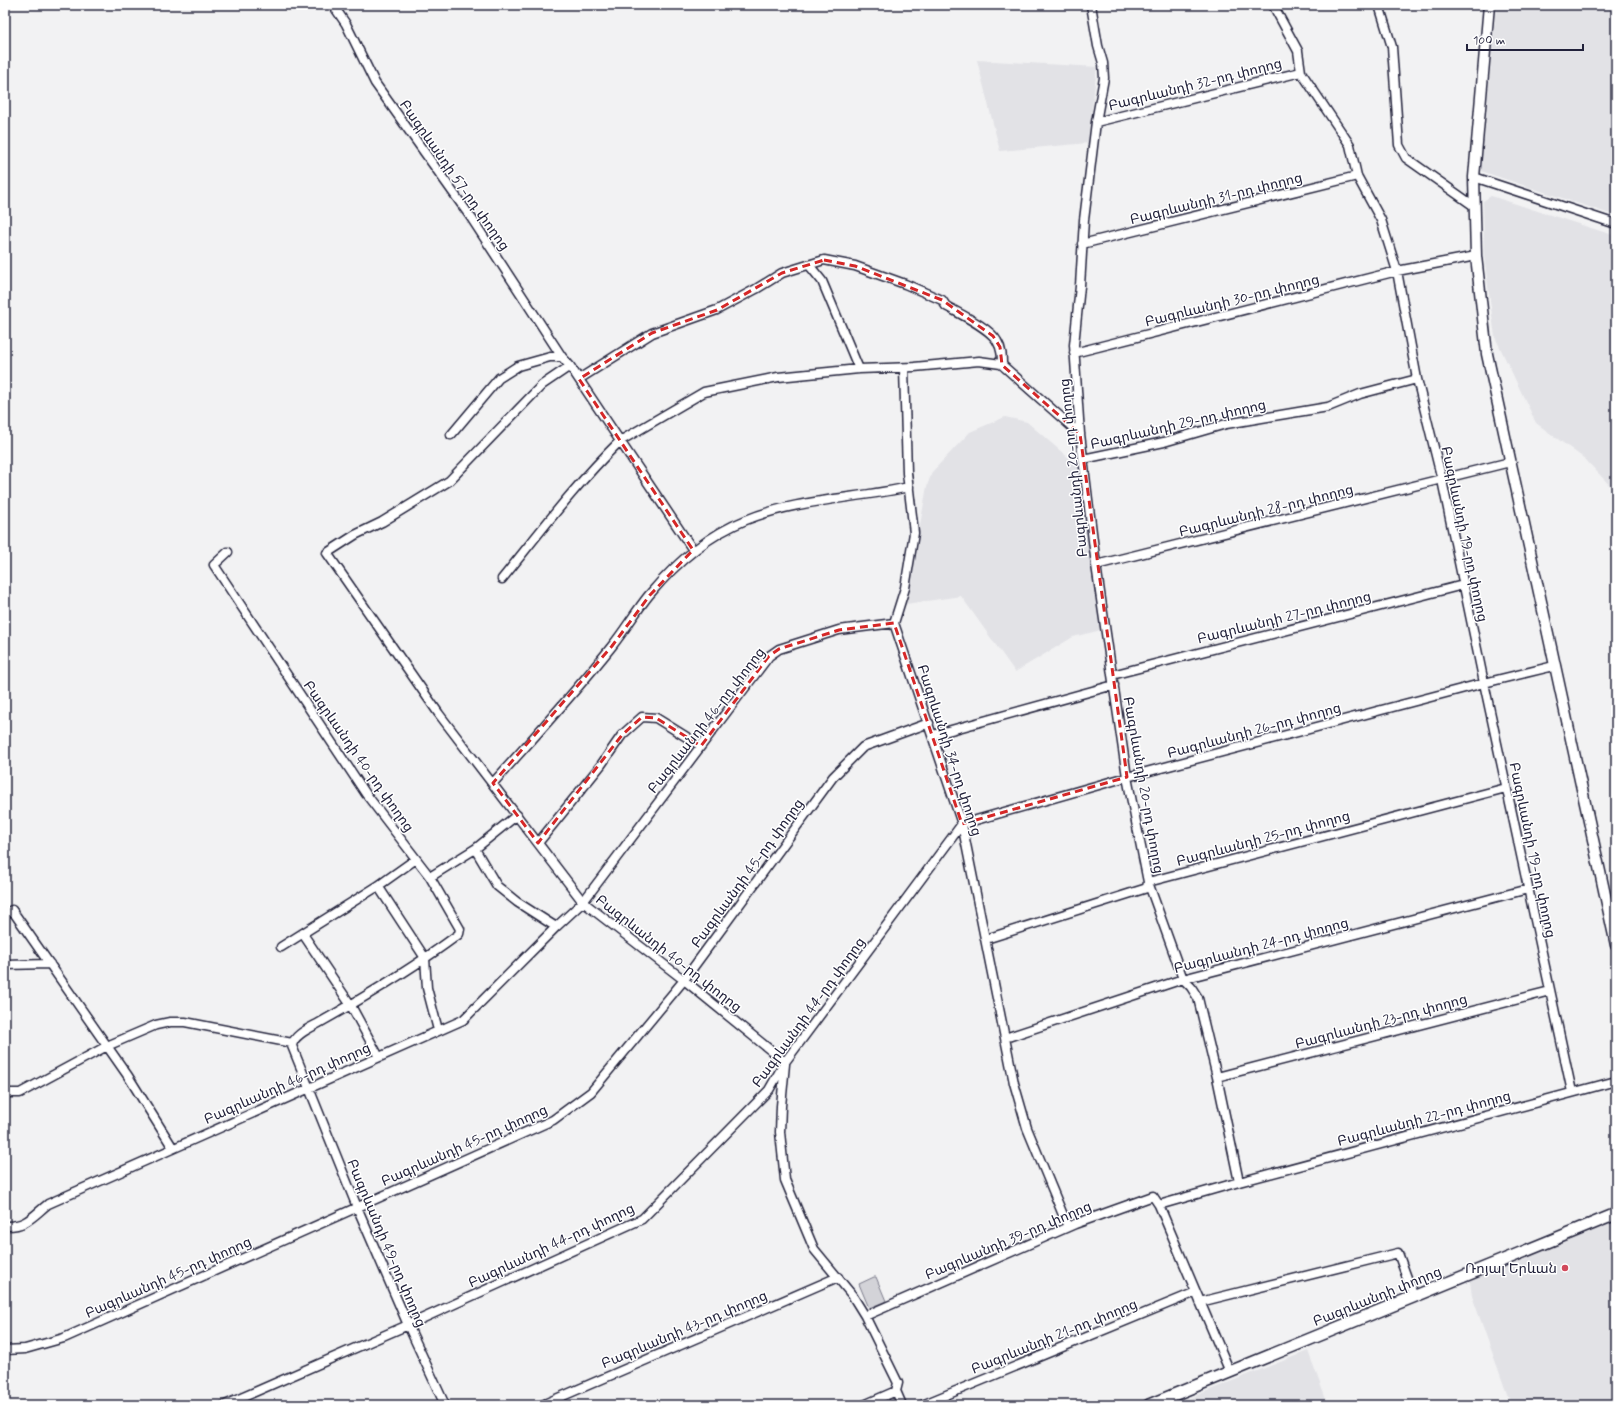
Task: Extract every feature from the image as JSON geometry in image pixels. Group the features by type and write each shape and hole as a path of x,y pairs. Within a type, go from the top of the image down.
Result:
{"main road":[{"name":"Բագրևանդի փողոց","path":"1148,1405 1616,1214"}],"street":[{"name":"Բագրևանդի 57-րդ փողոց","path":"333,5 346,24 375,83 472,219 562,357 570,366 694,550"},
{"name":"Բագրևանդի 20-րդ փողոց","path":"1091,5 1098,46 1103,63 1104,78 1096,122 1084,220 1074,353 1080,434 1096,565 1127,777 1148,882 1183,979 1191,987 1198,998 1218,1077 1239,1182"},
{"name":"Բագրևանդի 19-րդ փողոց","path":"1273,5 1298,51 1301,72 1350,145 1356,176 1381,220 1397,271 1417,379 1442,480 1506,788 1572,1092"},
{"path":"1379,5 1392,47 1400,144 1406,158 1474,206"},
{"path":"1489,5 1474,177 1476,256 1487,354 1554,666 1616,943"},
{"name":"Բագրևանդի 32-րդ փողոց","path":"1096,122 1301,72"},
{"name":"Բագրևանդի 31-րդ փողոց","path":"1082,244 1356,176"},
{"path":"1474,177 1616,224"},
{"name":"Բագրևանդի 30-րդ փողոց","path":"1074,353 1397,271 1476,256"},
{"path":"578,379 652,333 717,310 782,273 824,260 855,266 905,284 942,300 946,306 986,330 997,340 1002,356 1002,365"},
{"path":"809,265 822,281 859,369"},
{"path":"451,434 499,378 518,366 550,357 562,357"},
{"path":"502,579 573,491 620,441 704,392 778,377 859,369 904,368 979,361 1002,365 1080,434"},
{"path":"570,366 542,385 449,481 382,522 355,535 327,553 439,714 583,902"},
{"path":"894,623 905,588 914,533 909,488 904,368"},
{"name":"Բագրևանդի 29-րդ փողոց","path":"1083,459 1164,442 1226,424 1328,407 1360,394 1417,379"},
{"name":"Բագրևանդի 28-րդ փողոց","path":"1096,565 1510,462"},
{"path":"493,784 612,646 650,595 694,550 713,536 745,520 779,509 909,488"},
{"name":"Բագրևանդի 40-րդ փողոց","path":"228,552 214,565 366,794 430,877 460,929 459,934 425,958 310,1028 294,1039 292,1043"},
{"name":"Բագրևանդի 27-րդ փողոց","path":"1112,675 1463,584"},
{"name":"Բագրևանդի 34-րդ փողոց","path":"894,623 933,734 962,824 1014,1084 1027,1128 1068,1226"},
{"name":"Բագրևանդի 46-րդ փողոց","path":"583,902 769,656 779,649 839,630 894,623"},
{"name":"Բագրևանդի 26-րդ փողոց","path":"962,824 1127,777 1554,666"},
{"path":"933,734 1114,685"},
{"path":"538,843 601,765 622,735 642,716 656,718 701,746"},
{"name":"Բագրևանդի 45-րդ փողոց","path":"5,1350 25,1349 64,1338 553,1120 591,1092 684,980 833,777 863,747 929,723"},
{"name":"Բագրևանդի 25-րդ փողոց","path":"986,939 1146,888 1148,882 1506,788"},
{"path":"430,877 475,848 516,815"},
{"name":"Բագրևանդի 44-րդ փողոց","path":"225,1405 408,1325 642,1219 769,1090 785,1062 962,824"},
{"path":"475,848 497,886 517,902 556,927"},
{"path":"282,947 378,886 416,859"},
{"path":"378,886 425,958 427,988 438,1030"},
{"name":"Բագրևանդի 24-րդ փողոց","path":"1005,1038 1183,979 1528,889"},
{"name":"Բագրևանդի 40-րդ փողոց","path":"556,927 583,902 684,980 785,1062"},
{"path":"8,912 50,964 128,1076 173,1148"},
{"name":"Բագրևանդի 46-րդ փողոց","path":"5,1226 14,1227 23,1224 48,1204 173,1148 309,1090 438,1030 463,1020 556,927"},
{"path":"303,934 350,1004 380,1057"},
{"path":"5,965 50,964"},
{"name":"Բագրևանդի 23-րդ փողոց","path":"1218,1077 1550,991"},
{"path":"5,1093 20,1093 107,1046 156,1025 170,1022 185,1022 292,1043"},
{"name":"Բագրևանդի 49-րդ փողոց","path":"292,1043 293,1050 357,1207 408,1325 446,1405"},
{"path":"785,1062 780,1106 780,1132 785,1180 814,1249 852,1295 865,1316 898,1383 896,1391 902,1405"},
{"name":"Բագրևանդի 22-րդ փողոց","path":"1239,1182 1616,1081"},
{"path":"1230,1372 1159,1205 1239,1182"},
{"name":"Բագրևանդի 39-րդ փողոց","path":"865,1316 1068,1226 1154,1196 1159,1205"},
{"path":"1200,1302 1398,1253 1414,1297"},
{"name":"Բագրևանդի 43-րդ փողոց","path":"542,1405 838,1277"},
{"name":"Բագրևանդի 21-րդ փողոց","path":"922,1405 1196,1292"},
{"path":"864,1405 896,1391"}],"highlighted area":[{"path":"824,260 855,266 942,300 993,336 1000,347 1002,365 1080,434 1127,777 962,824 894,623 839,630 779,649 769,656 701,746 656,718 642,717 622,735 538,843 493,783 612,646 650,595 693,550 579,379 652,333 717,310 782,273"}],"shaded area":[{"path":"1496,5 1616,5 1616,216 1481,171"},
{"path":"977,60 1097,67 1088,143 1000,151"},
{"path":"1491,196 1616,236 1616,492 1585,459 1536,423 1495,337 1484,257 1483,201"},
{"path":"1005,417 1027,422 1079,467 1101,630 1073,637 1015,672 961,596 906,604 927,486 932,472 970,432"},
{"path":"1616,1219 1616,1405 1511,1405 1472,1296 1470,1281"},
{"path":"876,1277 886,1301 869,1308 859,1284"},
{"path":"1308,1351 1328,1405 1184,1405 1182,1401"}],"place":[{"name":"Ռոյալ Երևան","path":"1565,1268"}]}
